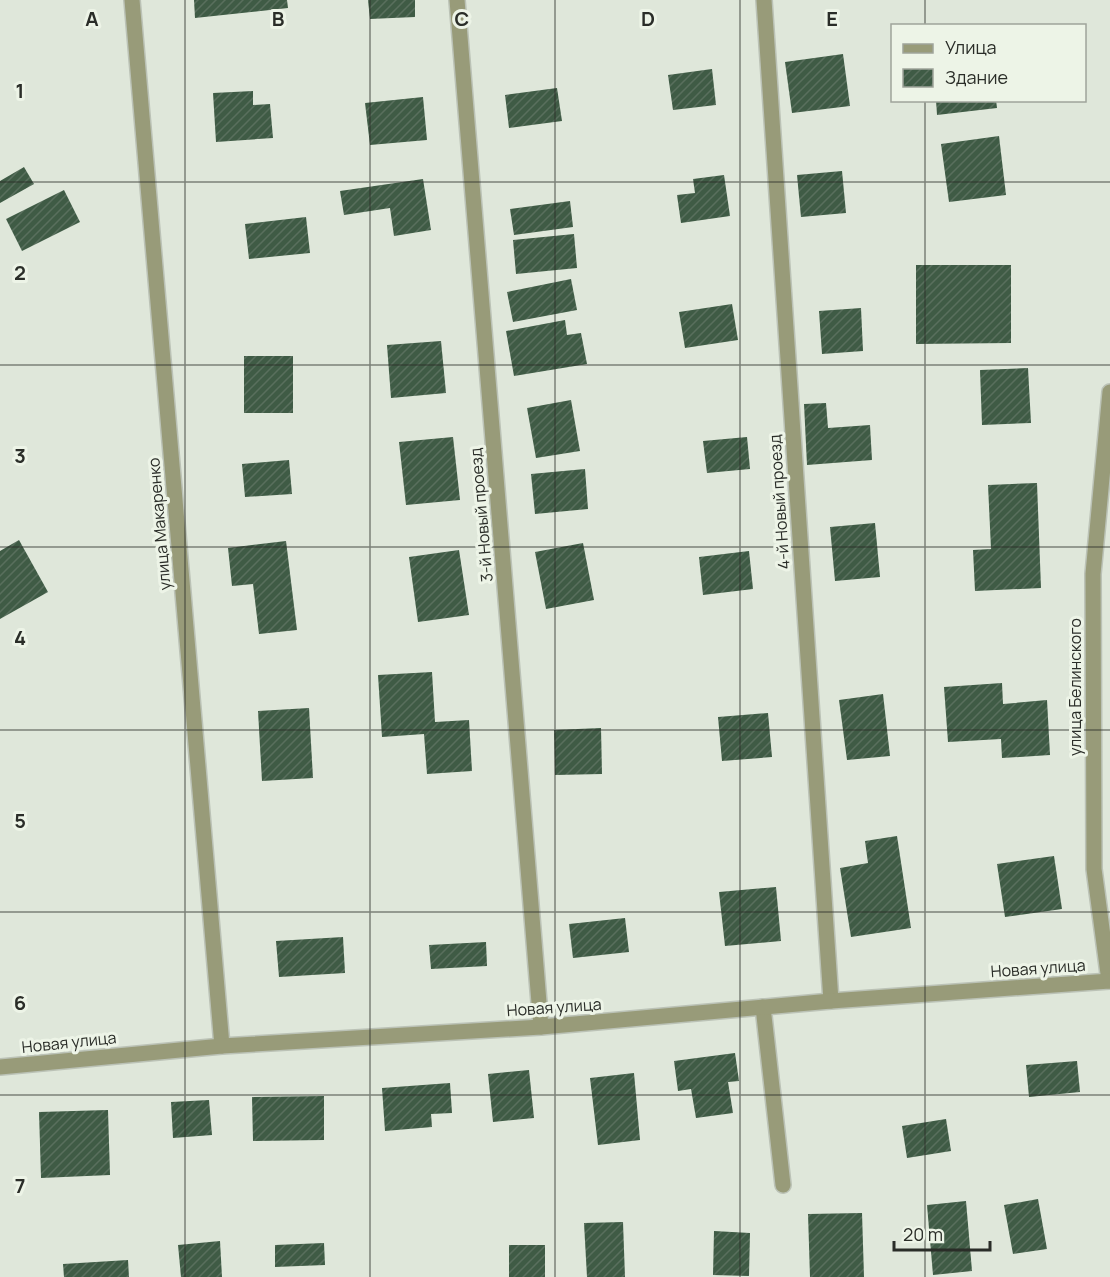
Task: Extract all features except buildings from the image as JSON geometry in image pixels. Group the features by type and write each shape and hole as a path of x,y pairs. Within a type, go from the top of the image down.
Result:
{"street":[{"name":"улица Макаренко","path":"132,0 222,1046"},
{"name":"3-й Новый проезд","path":"457,0 541,1027"},
{"name":"4-й Новый проезд","path":"764,0 831,1001"},
{"name":"улица Белинского","path":"1109,981 1094,869 1093,574 1110,392"},
{"name":"Новая улица","path":"0,1067 222,1046 541,1027 831,1001 1109,981"},
{"path":"763,1007 783,1185"}]}
